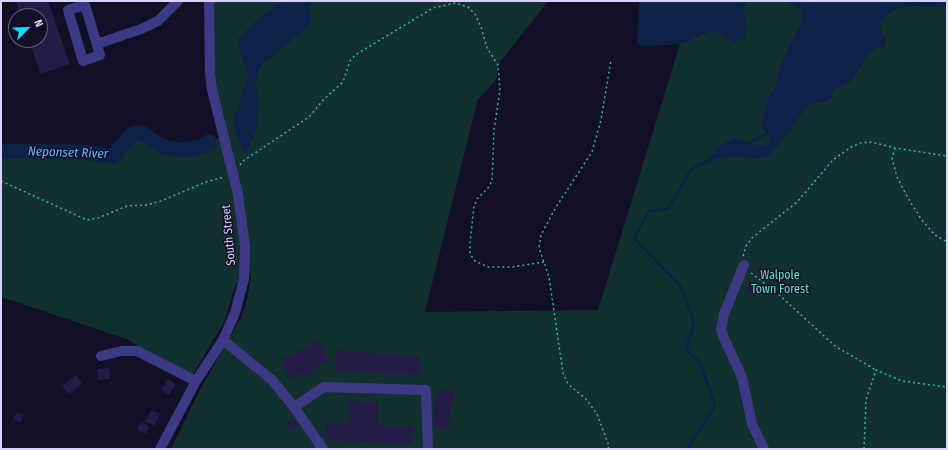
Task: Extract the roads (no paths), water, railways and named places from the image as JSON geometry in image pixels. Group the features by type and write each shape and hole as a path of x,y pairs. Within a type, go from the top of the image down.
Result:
{"street":[{"path":"97,44 141,29 158,21 178,1"},
{"name":"South Street","path":"160,449 196,381 223,340 244,288 245,272 242,219 234,175 212,90 210,74 209,1"},
{"path":"84,5 97,44 100,55 83,61 68,10 84,5"},
{"path":"744,265 725,310 721,330 741,373 752,424 764,449"},
{"path":"223,340 272,380 294,407 323,449"},
{"path":"101,356 125,350 138,351 196,381"},
{"path":"294,407 324,387 426,390 428,449"}],"water":[{"path":"283,1 313,1 309,9 311,24 263,64 257,74 256,85 258,105 256,131 245,151 242,149 234,127 234,119 248,78 247,68 242,60 238,39 260,17"},
{"path":"639,1 748,1 743,8 746,30 744,38 736,42 726,39 720,33 711,31 682,43 643,46 637,43"},
{"path":"784,1 947,1 947,9 940,7 911,6 900,8 888,13 880,23 881,32 886,40 885,45 868,53 854,78 850,82 834,89 830,99 824,102 808,104 790,131 768,157 756,159 733,157 707,160 719,146 735,138 764,146 771,142 770,137 762,128 764,114 768,99 776,86 783,59 802,21 803,12 800,8"},
{"path":"208,134 215,136 217,150 185,158 180,153 179,145 195,142"}],"waterway":[{"name":"Neponset River","path":"1,151 82,152 113,156 131,135 135,133 142,133 161,146 182,150 198,147"},
{"path":"746,144 768,133"},
{"path":"687,449 715,406 700,362 686,350 694,323 681,286 634,238 649,211 668,209 691,169 714,158"}],"park label":[{"name":"Walpole Town Forest","path":"780,283"}]}
